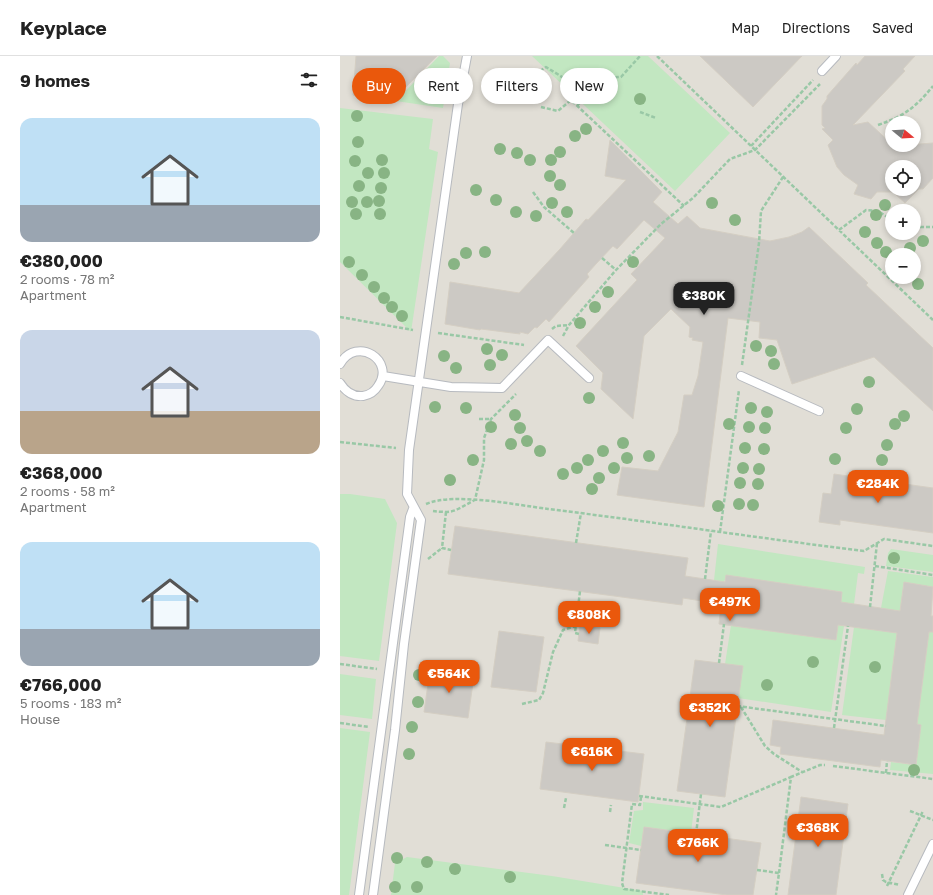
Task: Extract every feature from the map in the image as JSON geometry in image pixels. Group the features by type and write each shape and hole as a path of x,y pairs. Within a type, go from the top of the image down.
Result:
{"lane":[{"path":"372,895 395,730 404,644 421,520 407,494 409,450 458,104 467,56"},
{"path":"822,71 836,56"},
{"path":"383,376 451,387 502,388 548,340 589,378"},
{"path":"340,364 348,354 355,351 362,351 375,356 380,362 383,376 376,389 364,396 357,396 350,393 344,389 340,383"},
{"path":"741,376 819,411"},
{"path":"359,895 410,517 414,508"},
{"path":"908,895 929,861 933,844"}],"path":[{"path":"618,76 621,76 640,56"},
{"path":"657,56 933,320"},
{"path":"750,146 822,71"},
{"path":"556,347 569,325 616,270 661,224 693,198 730,159 755,150 823,81"},
{"path":"878,125 903,115 914,107 933,86"},
{"path":"542,107 558,111 571,100 684,206"},
{"path":"640,112 656,118"},
{"path":"720,532 761,211 783,177"},
{"path":"533,192 544,207 574,233"},
{"path":"839,230 866,210 878,211 885,216"},
{"path":"921,228 933,228"},
{"path":"602,258 616,270"},
{"path":"340,317 412,330"},
{"path":"550,330 556,326 569,325"},
{"path":"436,333 526,346"},
{"path":"433,512 457,510 475,500 484,460 484,438 491,419 517,393"},
{"path":"479,419 491,419"},
{"path":"340,442 396,448"},
{"path":"414,508 435,500 475,500 864,551 884,539 933,546"},
{"path":"423,563 442,548 446,512"},
{"path":"576,543 581,513"},
{"path":"705,579 711,531"},
{"path":"870,607 877,543"},
{"path":"442,548 451,550"},
{"path":"875,566 933,575"},
{"path":"579,634 575,633 580,591"},
{"path":"719,663 724,624"},
{"path":"522,704 539,700 543,693 553,652 563,630 576,626"},
{"path":"834,728 848,626"},
{"path":"340,664 380,669"},
{"path":"803,772 774,754 765,746 739,706 886,726"},
{"path":"340,723 374,728"},
{"path":"886,773 888,761"},
{"path":"668,895 624,889 622,883 632,804 640,805 640,797 721,807 820,765 825,765"},
{"path":"833,766 933,779"},
{"path":"776,895 791,777"},
{"path":"696,834 701,794"},
{"path":"564,808 566,798"},
{"path":"610,812 611,804"},
{"path":"910,811 921,814 933,820"},
{"path":"888,884 923,811"},
{"path":"605,845 640,850"},
{"path":"757,870 779,873"},
{"path":"882,874 883,880 888,884 900,886"}],"shaded area":[{"path":"340,56 933,56 933,895 340,895"}],"green space":[{"path":"439,56 443,56 450,63 449,68 428,68"},
{"path":"532,56 648,56 730,133 675,191 583,104 618,104 618,68 560,68 560,82 552,75 552,68 545,68"},
{"path":"414,82 414,104 406,102 406,91"},
{"path":"416,104 444,104 443,108"},
{"path":"340,108 433,119 429,149 438,152 411,332 340,262"},
{"path":"340,494 385,499 397,523 379,661 340,656"},
{"path":"718,544 865,567 864,574 858,573 854,604 841,603 842,592 726,576 724,582 714,580"},
{"path":"891,549 933,555 933,572 886,566 888,553"},
{"path":"888,571 933,577 933,587 904,583 900,611 881,608"},
{"path":"731,625 836,640 838,625 844,626 831,712 738,698 725,664"},
{"path":"854,627 897,633 886,720 842,715"},
{"path":"929,632 933,632 933,774 890,770 891,762 916,765 921,725 917,724"},
{"path":"340,674 376,679 372,719 340,715"},
{"path":"340,728 370,732 349,895 340,895"},
{"path":"643,802 694,808 691,833 644,827 641,846 629,843 634,811 643,810"},
{"path":"407,857 552,876 643,891 643,895 391,895 395,863"}],"building":[{"path":"356,56 437,56 425,68 414,68 414,79 406,87 406,68 355,68"},
{"path":"700,56 802,56 753,107"},
{"path":"865,56 915,56 903,69 905,71 853,125 868,122 885,138 885,152 921,152 921,144 933,143 933,178 923,189 921,189 921,160 885,160 885,192 877,192 871,199 854,194 858,185 844,175 837,167 828,145 833,140 822,129 825,128 822,125 822,106 827,99 827,96 856,63 857,65"},
{"path":"610,140 662,192 653,202 678,224 687,216 700,228 770,241 789,237 802,232 809,227 868,283 866,285 933,348 933,411 874,357 792,384 777,340 759,338 760,322 728,318 704,507 617,495 622,467 658,471 678,432 684,395 692,395 698,376 703,342 692,340 693,338 689,337 690,327 671,309 644,336 633,419 601,389 603,373 576,346 637,280 631,274 665,238 644,220 617,249 613,246 596,264 587,274 589,277 549,322 546,319 528,334 520,332 520,334 480,330 445,324 450,282 519,293 586,219 588,220 626,180 605,176"},
{"path":"897,196 912,196 905,203"},
{"path":"834,474 933,488 933,533 840,520 840,525 819,522 823,493 831,494"},
{"path":"455,526 688,558 685,576 725,582 726,575 842,592 841,602 900,611 904,582 933,587 931,616 933,616 933,632 929,632 917,724 921,725 916,765 881,760 880,767 780,754 781,747 770,745 773,720 884,735 897,633 838,625 836,640 719,624 721,604 683,598 682,605 448,574"},
{"path":"580,626 600,628 598,644 578,641"},
{"path":"499,631 544,637 536,692 491,687"},
{"path":"695,660 743,666 725,797 677,791"},
{"path":"430,670 474,676 468,718 424,712"},
{"path":"546,742 644,754 638,802 540,789"},
{"path":"801,797 848,804 836,895 788,895"},
{"path":"644,827 761,843 753,895 727,895 636,883"}]}
